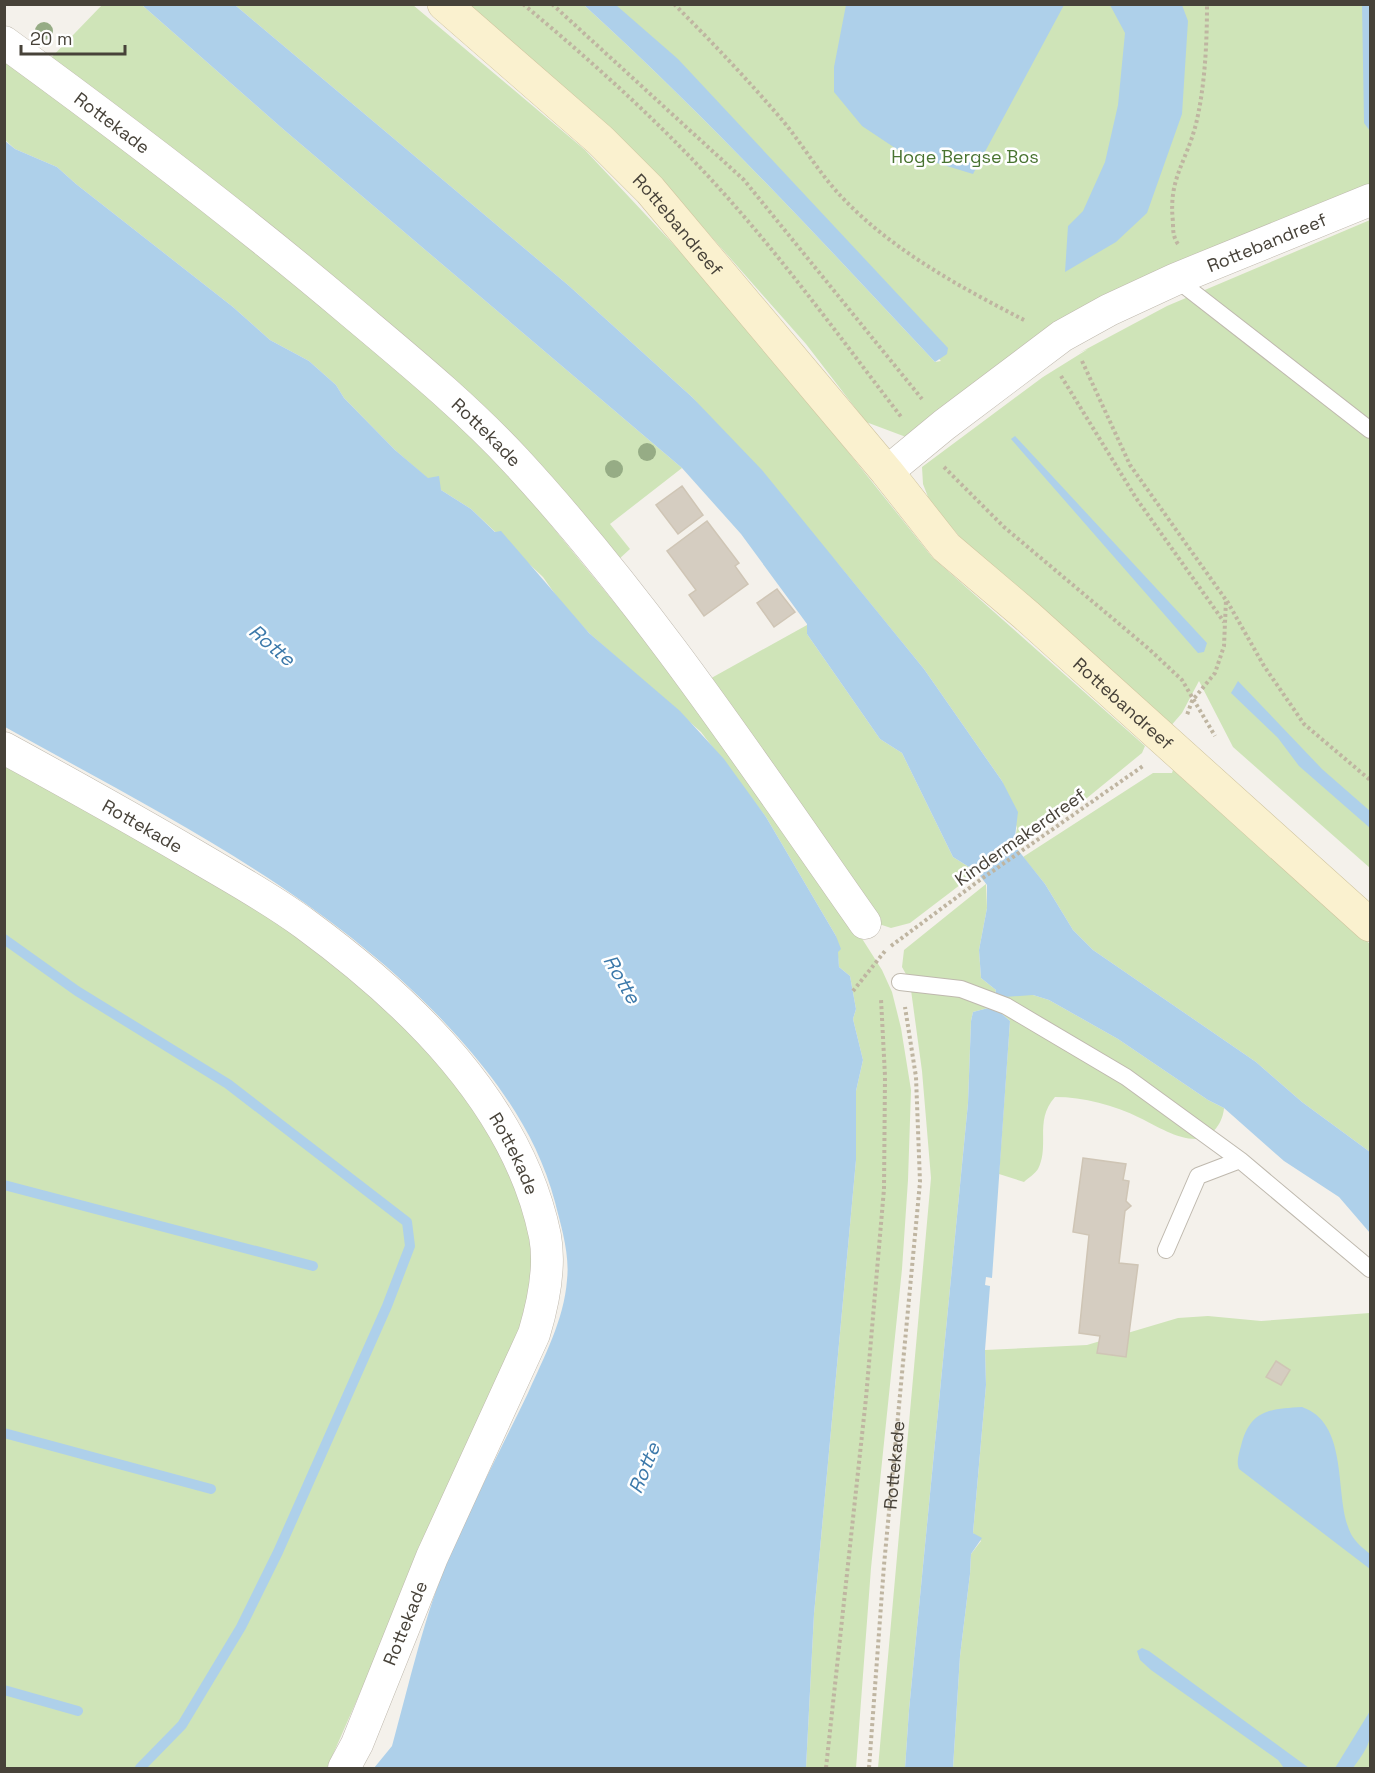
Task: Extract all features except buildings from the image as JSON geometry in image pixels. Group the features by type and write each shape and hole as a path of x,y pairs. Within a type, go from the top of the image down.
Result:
{"street":[{"name":"Rottebandreef","path":"444,4 600,140 650,190 946,547 1026,615 1371,925"},
{"name":"Rottekade","path":"4,42 265,239 436,383 514,458 572,524 711,703 865,923"},
{"name":"Rottebandreef","path":"886,472 932,434 1062,336 1109,310 1185,276 1371,200"},
{"name":"Rottekade","path":"4,748 239,881 305,924 375,981 434,1035 465,1074 494,1114 526,1175 545,1237 547,1260 537,1324 432,1557 357,1744 344,1768"}],"lane":[{"path":"1185,276 1371,430"},
{"path":"900,982 961,990 990,998 1126,1077 1240,1160 1371,1269"},
{"path":"1166,1250 1198,1176 1240,1160"}],"path":[{"path":"523,4 641,106 727,197 932,434"},
{"path":"552,4 744,180 932,434 962,488 1004,527 1158,657 1189,689 1192,701 1215,673 1224,646 1226,600"},
{"path":"674,4 726,55 784,123 839,194 904,251 987,301 1062,336 1083,361 1130,465 1226,600 1264,666 1304,724 1371,780"},
{"path":"1185,276 1174,238 1171,199 1173,185 1196,123 1207,4"},
{"path":"1059,374 1136,498 1225,623"},
{"name":"Kindermakerdreef","path":"853,991 885,951 980,880 1097,801 1144,766 1168,743"},
{"path":"884,961 885,951"},
{"name":"Rottekade","path":"869,1768 884,1565 920,1182 915,1077 900,982 885,951"},
{"path":"826,1768 866,1398 884,1189 885,1076 880,1011 882,991"}],"green space":[{"path":"102,5 142,5 283,129 682,468 610,524 630,549 618,560 47,62"},
{"path":"235,5 413,5 585,150 734,309 932,557 1145,746 1142,753 1076,807 1014,845 1017,828 1002,781 924,669 839,565 692,397 568,285"},
{"name":"Hoge Bergse Bos","path":"468,5 584,5 719,135 935,362 941,361 599,5 1370,5 1370,186 906,437 866,422 806,344 701,225 609,128"},
{"path":"5,53 115,132 469,425 636,629 812,860 882,970 892,992 901,1028 911,1090 902,1269 871,1568 856,1768 806,1768 814,1614 856,1160 856,1091 863,1060 853,1019 856,1009 850,976 839,967 836,936 766,817 701,732 589,633 562,604 543,577 471,509 441,490 395,450 344,398 336,385 309,361 270,340 233,307 57,167 15,149 5,140"},
{"path":"1370,220 1370,868 1233,747 1199,681 1182,713 1169,728 977,557 930,502 923,484 922,467 1043,377 1088,349 1079,353 1167,306"},
{"path":"807,625 807,634 880,739 902,753 953,857 977,872 910,923 891,928 879,924 706,681"},
{"path":"4,761 211,878 279,922 344,970 403,1023 454,1082 497,1148 525,1210 532,1252 527,1313 327,1768 5,1768"},
{"path":"1173,770 1370,944 1370,1152 1302,1102 1256,1062 1093,950 1073,930 1045,884 1023,857 1153,773 1172,773"},
{"path":"986,884 987,908 979,950 981,978 996,990 995,993 967,985 907,976 902,967 904,950"},
{"path":"911,990 949,992 992,1007 973,1012 971,1021 968,1103 905,1768 878,1768 931,1178 922,1071"},
{"path":"1005,995 1033,995 1049,1000 1118,1039 1208,1100 1224,1108 1222,1119 1207,1136 1196,1139 1174,1134 1130,1113 1109,1106 1077,1098 1055,1097 1045,1115 1043,1151 1037,1171 1024,1182 999,1174 1010,1021 1001,1013"},
{"path":"1370,1313 1370,1768 953,1768 960,1656 971,1554 981,1541 973,1533 986,1385 985,1350 1087,1345 1178,1318 1208,1316 1261,1321"}],"water":[{"path":"846,4 1064,5 973,174 901,152 862,126 834,92 834,67"},
{"path":"142,5 235,5 568,285 692,397 762,470 924,669 1002,781 1018,812 1014,845 1045,884 1073,930 1093,950 1256,1062 1302,1102 1370,1152 1370,1233 1339,1197 1284,1161 1224,1108 1208,1100 1118,1039 1049,1000 1033,995 1004,997 1001,1013 1010,1021 992,1278 986,1277 985,1285 990,1286 985,1350 986,1385 973,1533 982,1538 971,1554 960,1656 953,1768 905,1768 968,1103 971,1021 973,1012 992,1007 996,990 981,978 979,950 987,908 987,885 977,872 953,857 902,753 880,739 807,634 807,624 741,534 682,468 283,129"},
{"path":"584,5 616,5 678,59 948,348 947,354 935,362 719,135"},
{"path":"1110,5 1182,5 1188,21 1182,114 1147,213 1116,242 1065,272 1068,226 1083,211 1105,162 1118,105 1125,33"},
{"path":"1362,5 1370,5 1370,131 1364,123"},
{"name":"Rotte","path":"4,140 15,149 57,167 233,307 270,340 309,361 336,385 344,398 395,450 428,478 439,476 441,490 471,509 495,532 501,531 589,633 680,711 724,759 766,817 836,936 841,949 838,952 839,967 850,976 856,1009 853,1019 863,1060 856,1091 856,1160 814,1614 806,1768 374,1768 392,1746 425,1624 450,1555 528,1393 558,1324 568,1270 562,1230 539,1156 503,1093 474,1055 409,987 357,942 302,901 245,863 126,793 5,727"},
{"path":"1015,436 1207,643 1204,652 1198,653 1011,439"},
{"path":"1238,681 1322,769 1370,811 1370,828 1299,766 1278,738 1231,693"},
{"path":"1302,1407 1317,1416 1328,1429 1338,1463 1346,1519 1353,1537 1370,1554 1370,1569 1239,1469 1238,1458 1245,1434 1256,1418 1271,1411"},
{"path":"1142,1648 1309,1768 1284,1768 1278,1760 1151,1670 1140,1660 1137,1651"},
{"path":"1370,1711 1370,1737 1363,1753 1353,1768 1335,1768"}],"waterway":[{"path":"4,939 77,991 228,1084 407,1222 410,1246 387,1306 278,1552 241,1627 182,1725 140,1768"},
{"path":"4,1185 313,1266"},
{"path":"4,1433 211,1489"},
{"path":"4,1690 78,1711"}]}
